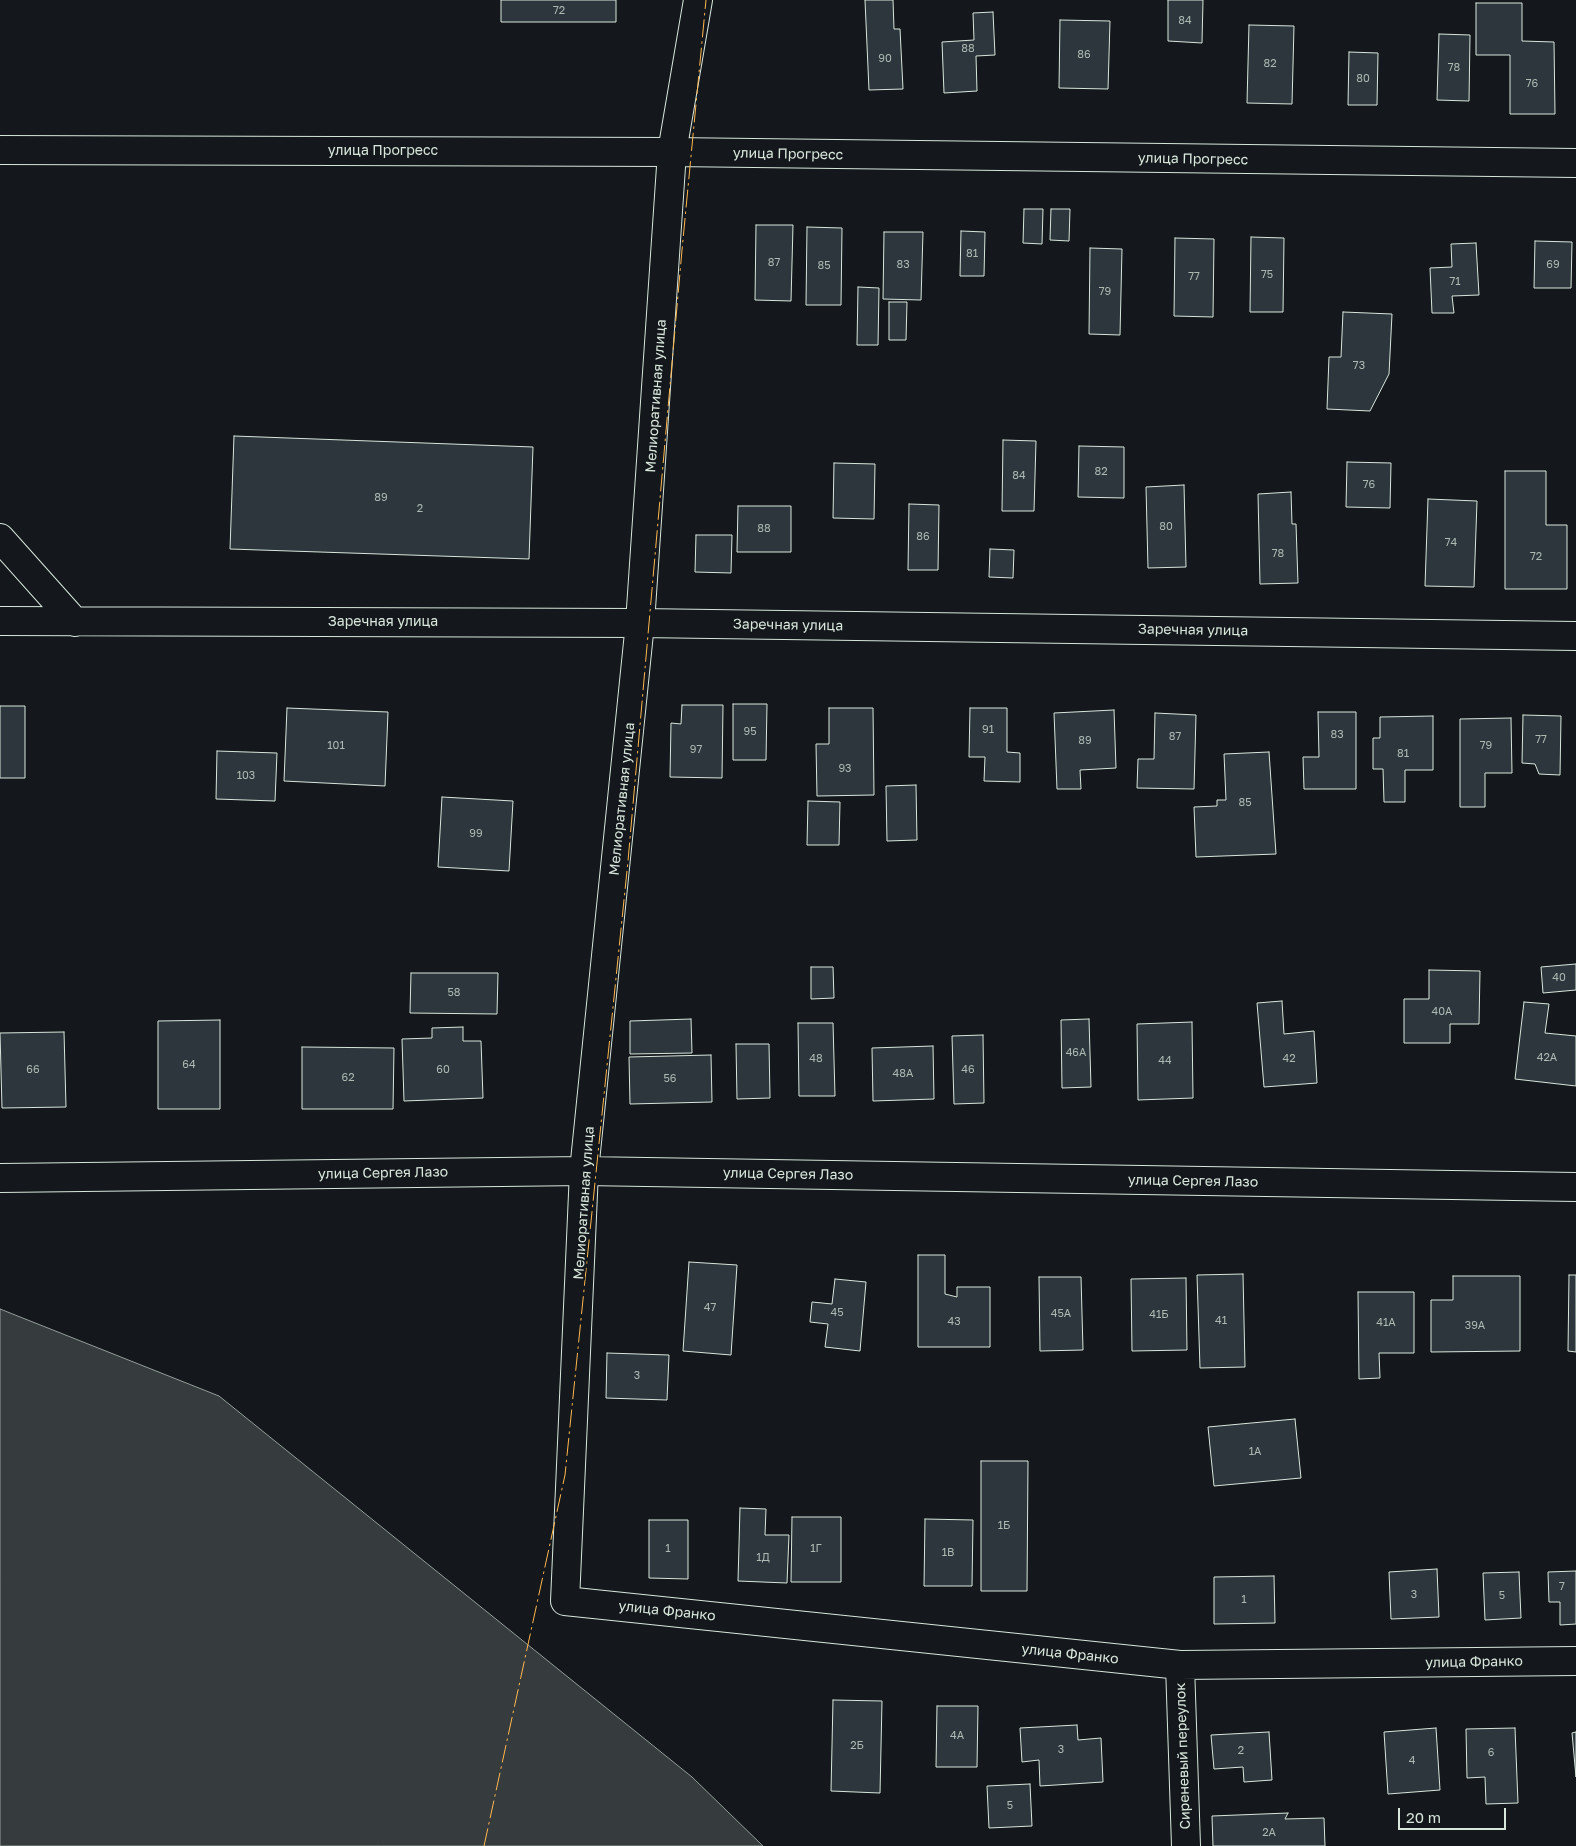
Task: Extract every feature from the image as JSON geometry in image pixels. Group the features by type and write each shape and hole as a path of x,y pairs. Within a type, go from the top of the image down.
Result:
{"street":[{"name":"Мелиоративная улица","path":"565,1601 584,1171 640,622 672,152 698,0"},
{"name":"улица Прогресс","path":"0,150 672,152 1576,163"},
{"path":"0,538 75,622"},
{"name":"Заречная улица","path":"0,622 640,622 1576,636"},
{"name":"улица Сергея Лазо","path":"0,1178 584,1171 1576,1187"},
{"name":"улица Франко","path":"565,1601 1180,1665 1576,1661"},
{"name":"Сиреневый переулок","path":"1180,1665 1186,1846"}],"shaded area":[{"path":"0,1309 219,1396 692,1777 763,1846 0,1846"}],"building":[{"path":"501,0 616,0 616,22 501,22"},
{"path":"865,0 893,0 894,29 900,29 903,89 869,90"},
{"path":"1168,0 1203,0 1202,43 1168,41"},
{"path":"1476,3 1522,3 1522,41 1554,42 1555,114 1510,114 1510,55 1476,55"},
{"path":"993,12 995,55 976,56 977,91 944,93 942,42 974,40 973,13"},
{"path":"1060,20 1110,21 1108,89 1059,88"},
{"path":"1249,25 1294,26 1292,104 1247,103"},
{"path":"1439,34 1470,35 1469,101 1437,100"},
{"path":"1349,52 1378,53 1377,105 1348,105"},
{"path":"1024,209 1043,209 1042,244 1023,243"},
{"path":"1051,209 1070,209 1069,241 1050,240"},
{"path":"756,225 793,225 791,301 755,300"},
{"path":"807,227 842,228 841,305 806,305"},
{"path":"961,231 985,232 984,276 960,276"},
{"path":"884,232 923,232 921,300 883,299"},
{"path":"1251,237 1284,238 1283,312 1250,312"},
{"path":"1175,238 1214,239 1213,317 1174,316"},
{"path":"1535,241 1572,242 1571,288 1534,288"},
{"path":"1476,243 1479,295 1452,296 1454,313 1432,313 1430,268 1452,267 1451,244"},
{"path":"1090,248 1122,249 1120,335 1089,334"},
{"path":"858,287 879,288 878,345 857,345"},
{"path":"889,302 907,302 906,340 889,340"},
{"path":"1343,312 1392,314 1389,374 1370,411 1327,409 1329,357 1341,357"},
{"path":"234,436 533,447 529,559 230,549"},
{"path":"1003,440 1036,441 1034,511 1002,511"},
{"path":"1079,446 1124,447 1124,498 1078,497"},
{"path":"1347,462 1391,463 1390,508 1346,507"},
{"path":"834,463 875,464 874,519 833,518"},
{"path":"1505,471 1546,471 1546,525 1567,525 1567,589 1505,589"},
{"path":"1184,485 1186,567 1148,568 1146,487"},
{"path":"1291,492 1292,524 1296,524 1298,583 1260,584 1258,494"},
{"path":"1428,499 1477,501 1474,587 1425,586"},
{"path":"909,504 939,505 938,570 908,570"},
{"path":"738,506 791,506 791,552 737,552"},
{"path":"696,535 732,535 731,573 695,572"},
{"path":"990,549 1014,550 1013,578 989,577"},
{"path":"733,704 767,704 766,760 733,760"},
{"path":"682,705 723,705 722,778 670,777 671,723 681,724"},
{"path":"0,706 25,706 25,778 0,778"},
{"path":"287,708 388,712 385,786 284,781"},
{"path":"829,708 873,708 874,795 817,796 816,744 829,744"},
{"path":"970,708 1007,708 1007,752 1020,753 1020,782 984,781 985,757 969,757"},
{"path":"1114,710 1116,768 1080,770 1081,789 1057,789 1054,713"},
{"path":"1318,712 1356,712 1356,789 1304,789 1303,757 1319,757"},
{"path":"1155,713 1196,715 1194,789 1137,788 1138,759 1154,759"},
{"path":"1523,715 1561,716 1560,775 1539,774 1535,764 1522,763"},
{"path":"1433,716 1433,770 1405,770 1405,802 1384,802 1383,769 1373,769 1373,738 1380,738 1380,717"},
{"path":"1511,718 1512,773 1485,773 1485,807 1460,807 1460,719"},
{"path":"217,751 277,753 275,801 216,799"},
{"path":"1269,752 1276,854 1196,857 1194,807 1217,806 1217,800 1226,800 1224,754"},
{"path":"916,785 917,840 887,841 886,786"},
{"path":"442,797 513,801 509,871 438,867"},
{"path":"808,801 840,802 839,845 807,845"},
{"path":"1576,964 1576,990 1543,993 1541,967"},
{"path":"811,967 833,967 834,998 811,999"},
{"path":"1429,970 1480,971 1479,1024 1450,1024 1450,1043 1404,1043 1404,999 1429,999"},
{"path":"411,973 498,973 497,1014 410,1013"},
{"path":"1282,1001 1284,1034 1314,1031 1317,1083 1264,1087 1257,1003"},
{"path":"1524,1002 1549,1004 1545,1033 1576,1036 1576,1086 1515,1079"},
{"path":"691,1019 692,1053 630,1054 630,1021"},
{"path":"1089,1019 1091,1087 1062,1088 1061,1020"},
{"path":"220,1020 220,1109 158,1109 158,1021"},
{"path":"1192,1022 1193,1098 1138,1100 1137,1024"},
{"path":"798,1023 833,1023 835,1096 799,1096"},
{"path":"463,1027 463,1041 481,1041 483,1098 404,1101 402,1039 432,1038 432,1028"},
{"path":"64,1032 66,1107 2,1108 0,1033"},
{"path":"983,1035 984,1103 954,1104 952,1036"},
{"path":"736,1044 769,1044 770,1098 737,1099"},
{"path":"933,1046 934,1099 873,1101 872,1048"},
{"path":"302,1047 394,1048 393,1109 302,1109"},
{"path":"711,1055 712,1102 630,1104 629,1057"},
{"path":"918,1255 945,1255 945,1294 957,1297 957,1287 990,1287 990,1347 918,1347"},
{"path":"689,1262 737,1265 731,1355 683,1351"},
{"path":"1243,1274 1245,1367 1200,1368 1197,1275"},
{"path":"1569,1275 1576,1275 1576,1352 1568,1351"},
{"path":"1453,1276 1520,1276 1520,1351 1431,1352 1431,1300 1453,1300"},
{"path":"1039,1277 1081,1277 1083,1350 1040,1351"},
{"path":"1186,1278 1187,1350 1132,1351 1131,1279"},
{"path":"835,1279 866,1282 860,1351 825,1347 828,1324 810,1322 812,1302 832,1304"},
{"path":"1358,1292 1414,1292 1414,1353 1379,1353 1380,1378 1359,1379"},
{"path":"607,1353 669,1355 667,1400 606,1398"},
{"path":"1295,1419 1301,1478 1214,1486 1208,1427"},
{"path":"981,1461 1028,1461 1027,1591 981,1591"},
{"path":"740,1508 766,1509 765,1535 789,1535 787,1583 738,1581"},
{"path":"792,1517 841,1517 841,1582 791,1582"},
{"path":"925,1519 973,1520 972,1586 924,1586"},
{"path":"649,1520 688,1520 688,1579 649,1578"},
{"path":"1437,1569 1439,1617 1391,1619 1389,1572"},
{"path":"1576,1571 1576,1624 1560,1625 1560,1602 1549,1602 1548,1572"},
{"path":"1519,1572 1521,1618 1485,1620 1483,1573"},
{"path":"1274,1576 1275,1623 1214,1624 1214,1577"},
{"path":"833,1700 882,1701 880,1793 831,1791"},
{"path":"937,1706 978,1706 977,1767 936,1767"},
{"path":"1077,1725 1078,1740 1101,1738 1103,1782 1040,1786 1039,1760 1022,1762 1020,1728"},
{"path":"1436,1728 1440,1790 1388,1794 1384,1732"},
{"path":"1515,1728 1518,1803 1486,1804 1485,1777 1467,1778 1466,1729"},
{"path":"1269,1732 1272,1780 1244,1782 1243,1767 1214,1769 1211,1735"},
{"path":"1576,1732 1576,1777 1572,1733"},
{"path":"1030,1784 1032,1826 989,1828 987,1786"},
{"path":"1288,1813 1285,1819 1324,1818 1325,1846 1213,1846 1212,1816"}],"power":[{"path":"484,1846 565,1475 628,861 706,0"}]}
